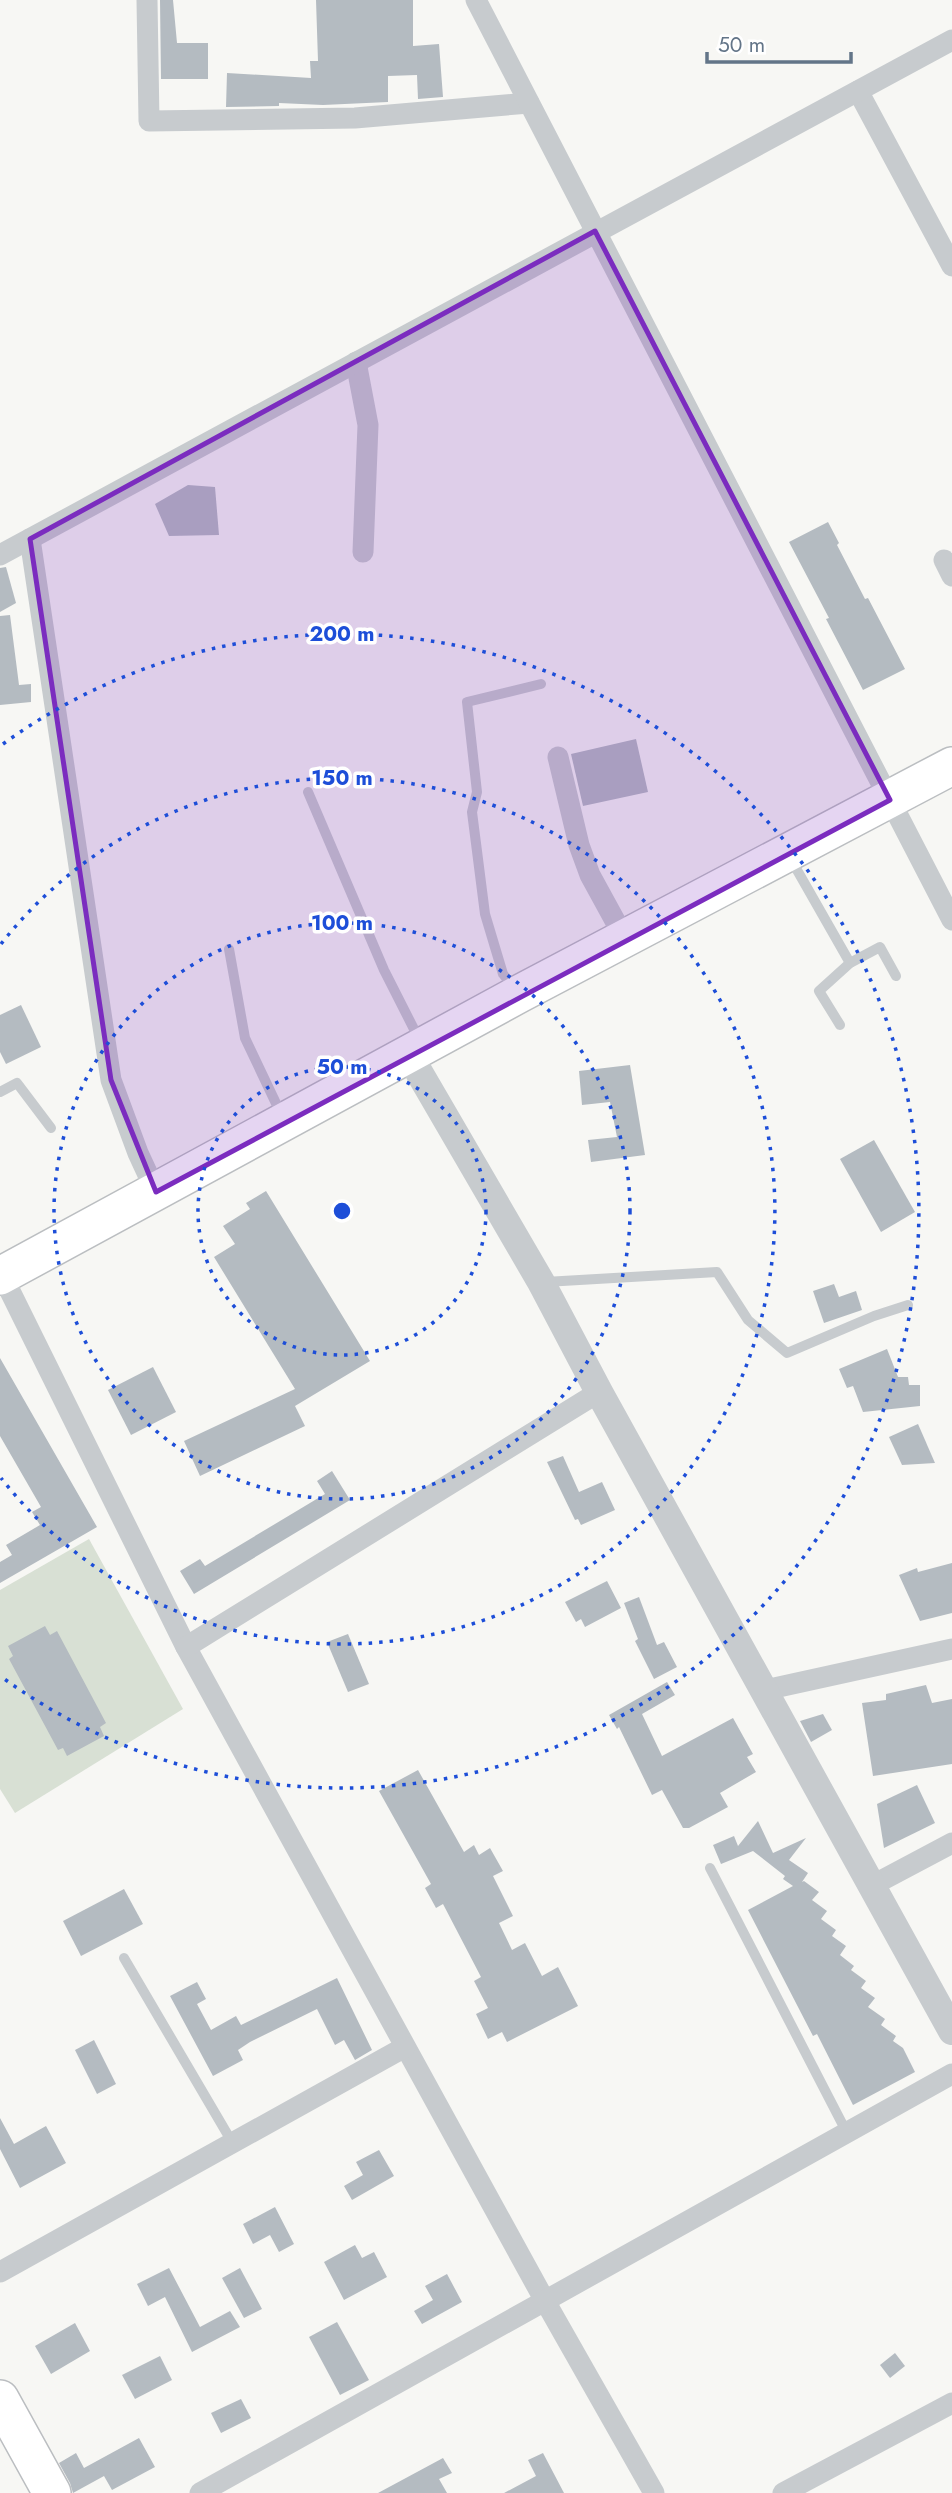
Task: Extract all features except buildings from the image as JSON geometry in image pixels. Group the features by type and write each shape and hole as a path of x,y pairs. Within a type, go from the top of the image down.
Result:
{"highway":[{"path":"1,1274 519,994 952,766"},
{"path":"0,2399 52,2493"}],"street":[{"path":"147,0 149,121 355,118 529,103"},
{"path":"475,0 952,920"},
{"path":"0,555 952,40"},
{"path":"858,91 952,266"},
{"path":"356,362 368,425 363,552"},
{"path":"30,539 111,1080 138,1153 156,1192"},
{"path":"558,757 579,845 590,875 625,939"},
{"path":"416,1051 599,1392 952,2031"},
{"path":"1,1274 186,1647 545,2301 654,2493"},
{"path":"186,1647 599,1392"},
{"path":"765,1690 952,1649"},
{"path":"873,1885 952,1843"},
{"path":"0,2272 405,2047"},
{"path":"200,2493 952,2074"},
{"path":"783,2493 952,2403"}],"lane":[{"path":"519,994 503,974 485,914 472,811 477,792 467,702 541,684"},
{"path":"308,792 416,1051"},
{"path":"788,854 850,963"},
{"path":"840,1025 819,991 850,963 880,947 895,976"},
{"path":"229,949 245,1038 285,1122"},
{"path":"0,1092 17,1083 51,1128"},
{"path":"541,1282 716,1272 748,1320 788,1353 873,1316 908,1305"},
{"path":"710,1868 846,2131"},
{"path":"124,1958 232,2143"}],"highlighted area":[{"path":"595,231 890,800 156,1192 111,1080 30,539"}],"shaded area":[{"path":"89,1539 183,1709 15,1813 0,1789 0,1590"}]}
